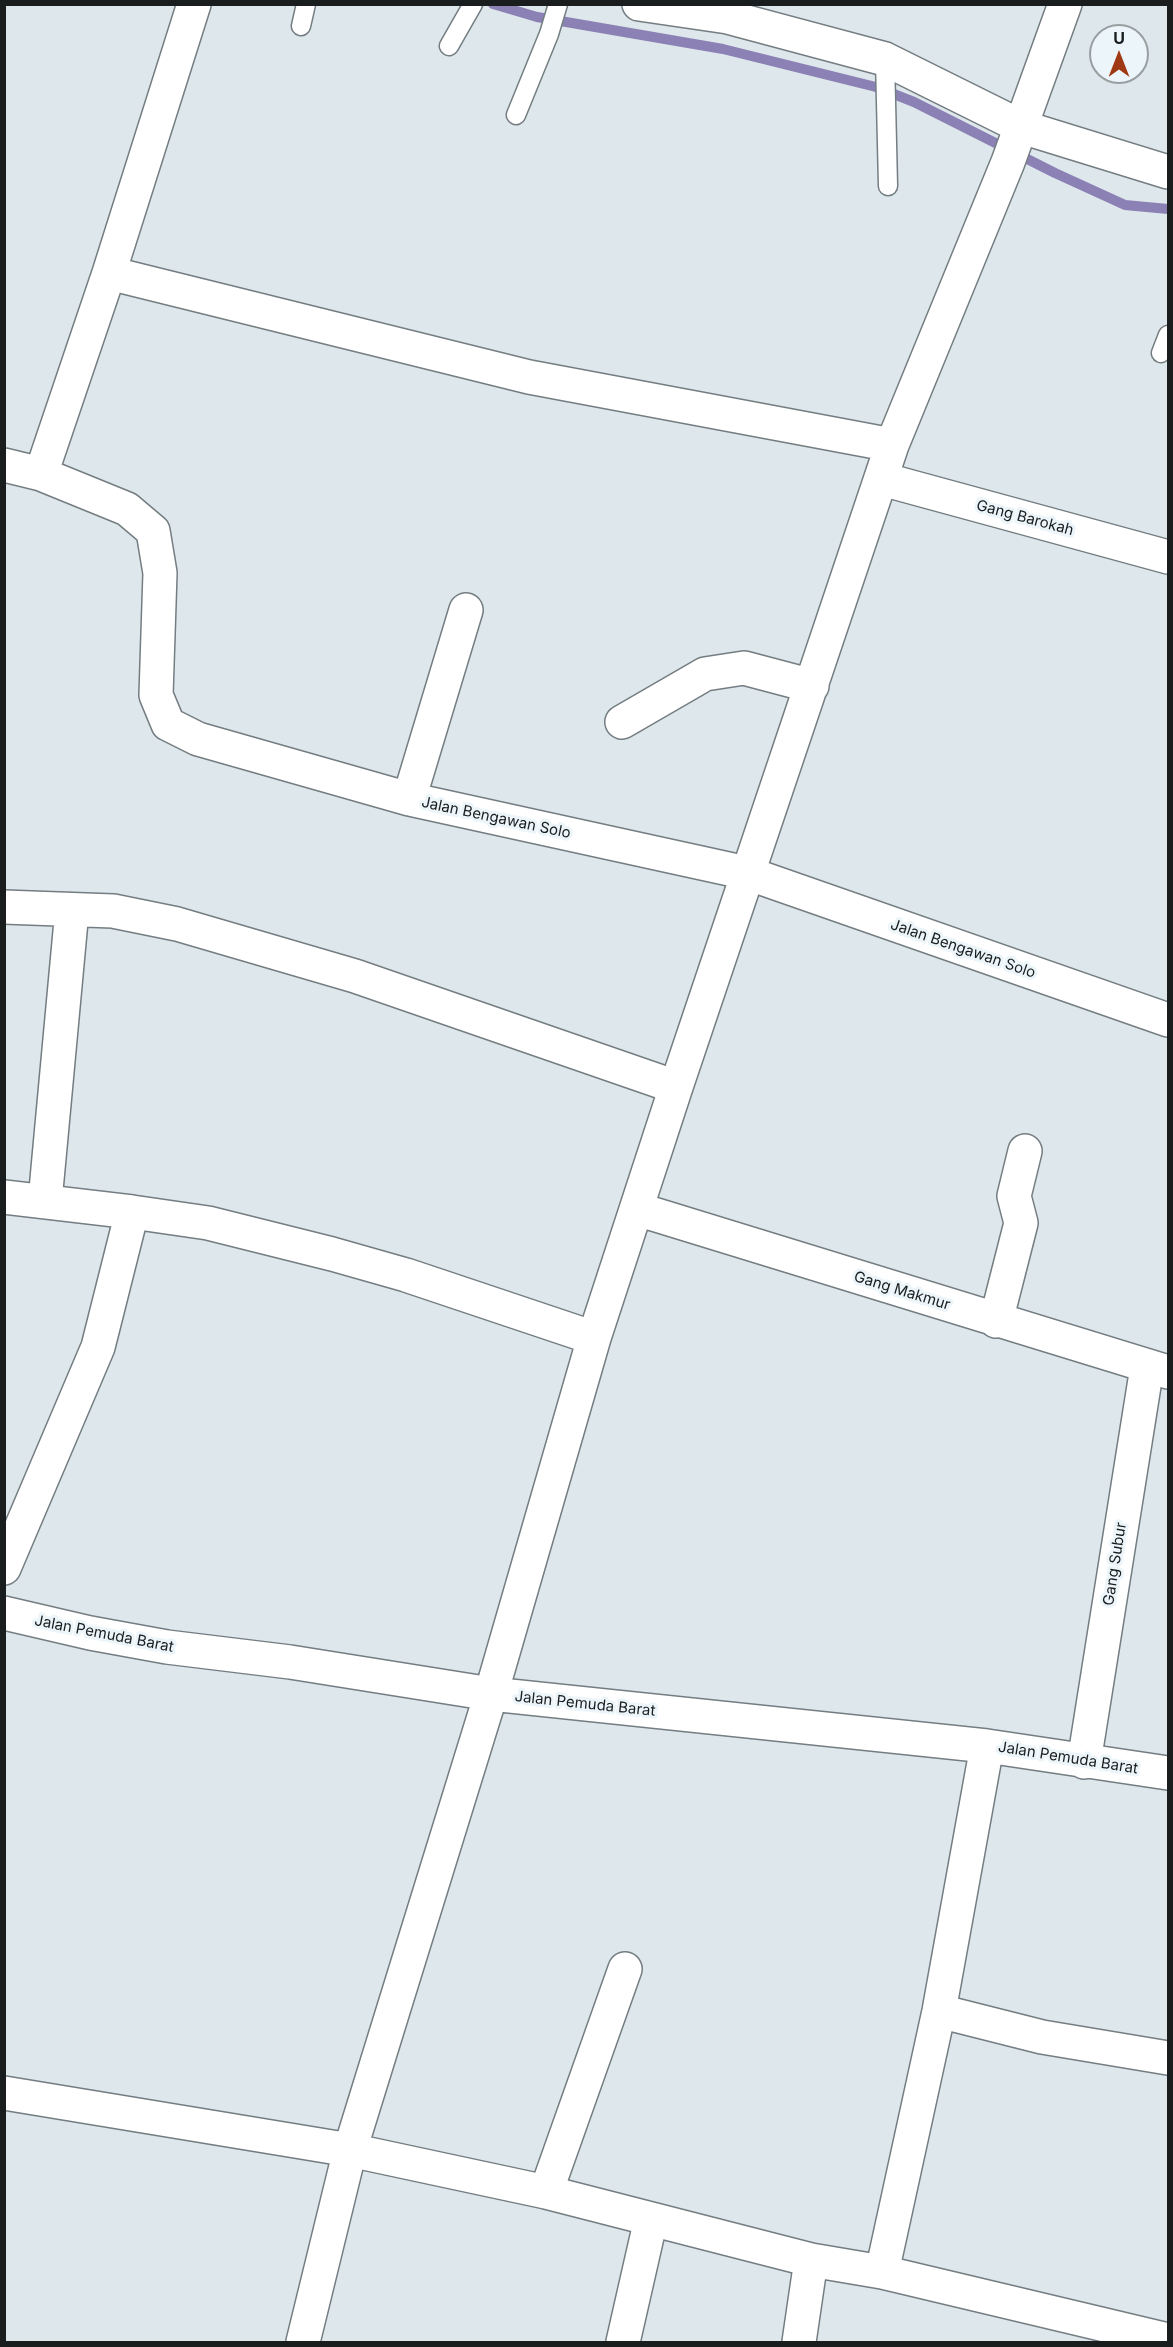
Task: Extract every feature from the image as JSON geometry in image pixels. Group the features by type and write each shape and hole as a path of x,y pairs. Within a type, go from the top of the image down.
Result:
{"street":[{"path":"41,474 109,273 194,4"},
{"path":"639,4 728,17 884,64 1015,142 1168,172"},
{"path":"303,2343 350,2150 491,1694 594,1338 747,873 892,445 1015,142 1065,4"},
{"path":"109,273 529,377 892,445"},
{"name":"Jalan Bengawan Solo","path":"4,465 41,474 127,509 153,531 160,573 156,695 168,724 198,739 409,799 747,873 1168,1020"},
{"name":"Gang Barokah","path":"882,479 1168,557"},
{"path":"409,799 466,610"},
{"path":"622,722 705,674 744,669 812,686"},
{"path":"4,907 113,911 177,924 356,976 676,1087"},
{"path":"45,1202 72,910"},
{"path":"996,1320 1021,1223 1014,1196 1025,1150"},
{"path":"4,1197 208,1223 406,1275 594,1338"},
{"name":"Gang Makmur","path":"637,1209 1158,1369"},
{"path":"4,1568 98,1347 132,1212"},
{"name":"Gang Subur","path":"1084,1762 1158,1369"},
{"name":"Jalan Pemuda Barat","path":"4,1613 90,1633 167,1647 290,1662 491,1694 987,1746 1168,1773"},
{"path":"882,2272 939,2011 987,1746"},
{"path":"546,2192 625,1969"},
{"path":"939,2011 1042,2037 1168,2058"},
{"path":"4,2093 350,2150 546,2192 811,2260 882,2272 1075,2330 1168,2340"},
{"path":"623,2343 651,2219"},
{"path":"798,2343 811,2260"}],"lane":[{"path":"301,26 306,4"},
{"path":"449,46 472,8"},
{"path":"516,115 549,34 556,8"},
{"path":"884,64 888,186"},
{"path":"1161,353 1168,335"}],"waterway":[{"path":"493,4 537,17 723,49 876,87 914,102 1055,173 1125,205 1168,209"}]}
